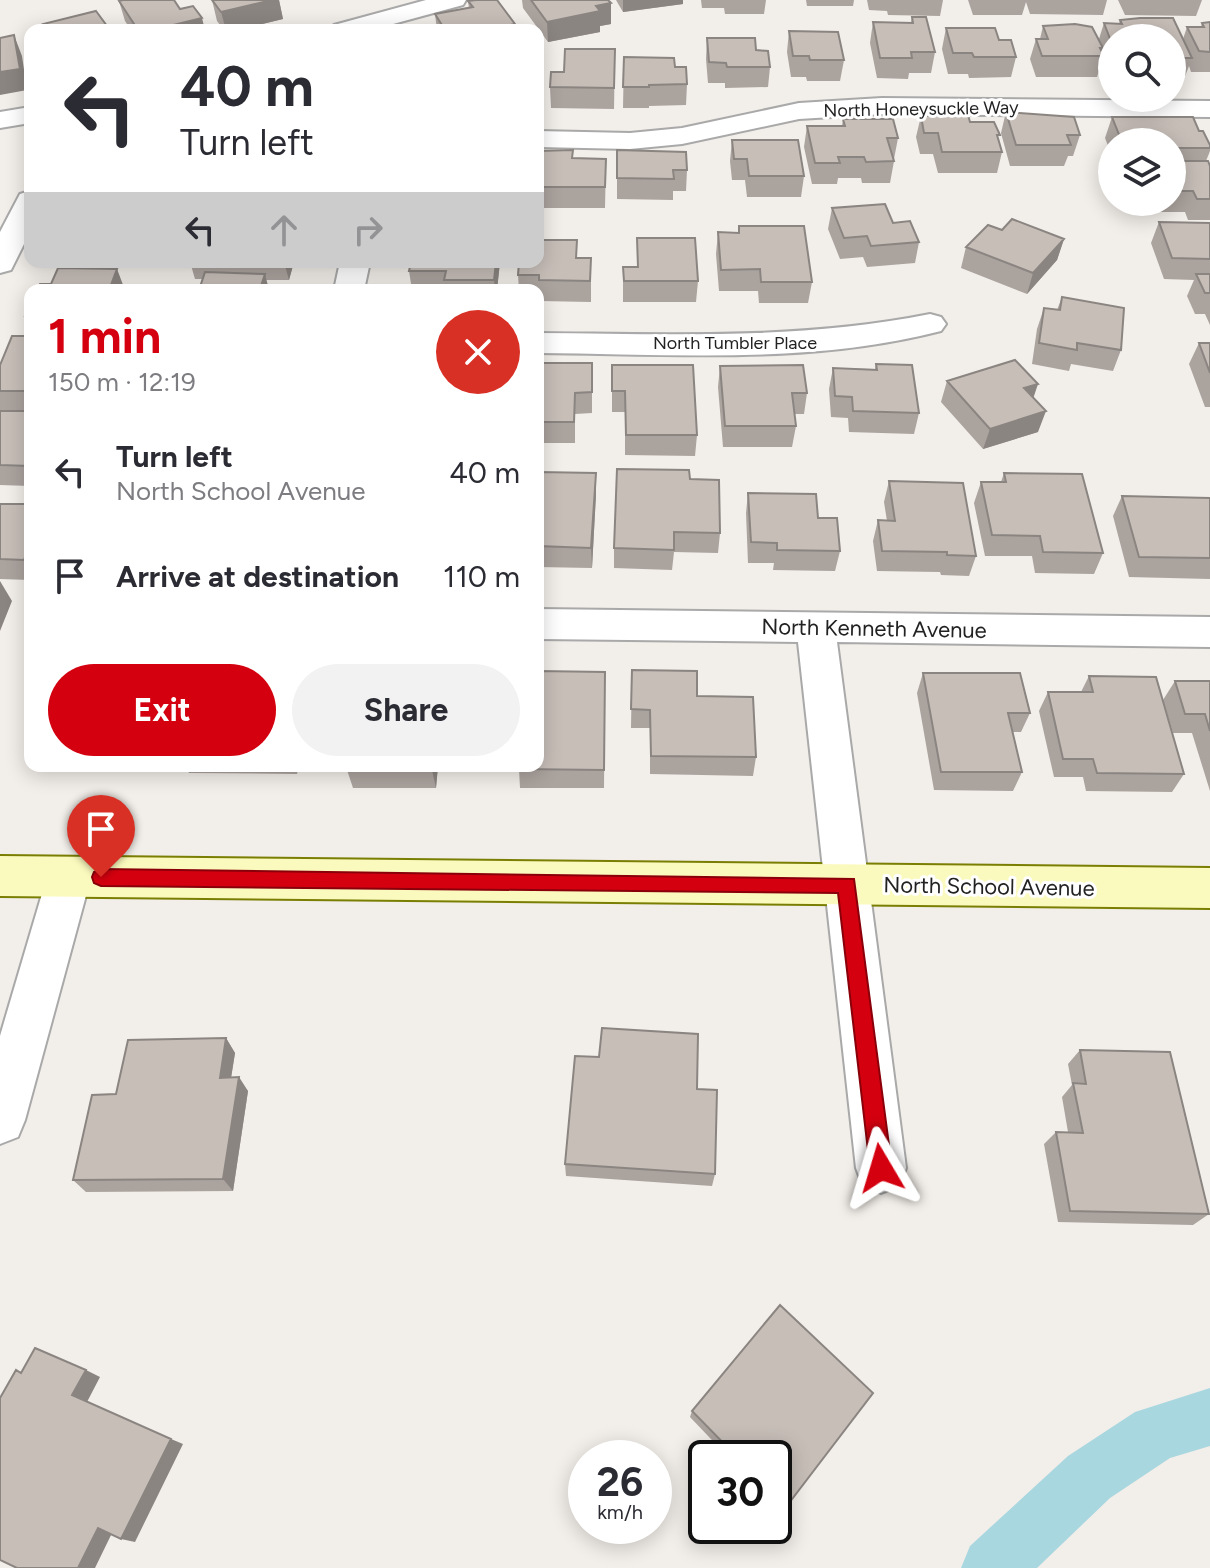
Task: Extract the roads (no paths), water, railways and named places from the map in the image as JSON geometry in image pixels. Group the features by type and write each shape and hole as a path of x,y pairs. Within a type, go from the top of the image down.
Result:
{"street":[{"path":"350,24 454,0"},
{"name":"North Honeysuckle Way","path":"544,139 630,141 682,136 799,111 882,106 1210,109"},
{"path":"0,120 24,116"},
{"path":"0,264 24,213"},
{"name":"North Tumbler Place","path":"544,343 811,343 877,337 930,324"},
{"name":"North Kenneth Avenue","path":"544,624 1210,632"},
{"path":"816,627 881,1168"},
{"name":"North School Avenue","path":"0,876 1210,888"},
{"path":"0,1120 69,877"}],"waterway":[{"path":"992,1568 1089,1477 1156,1433 1210,1417"}]}
